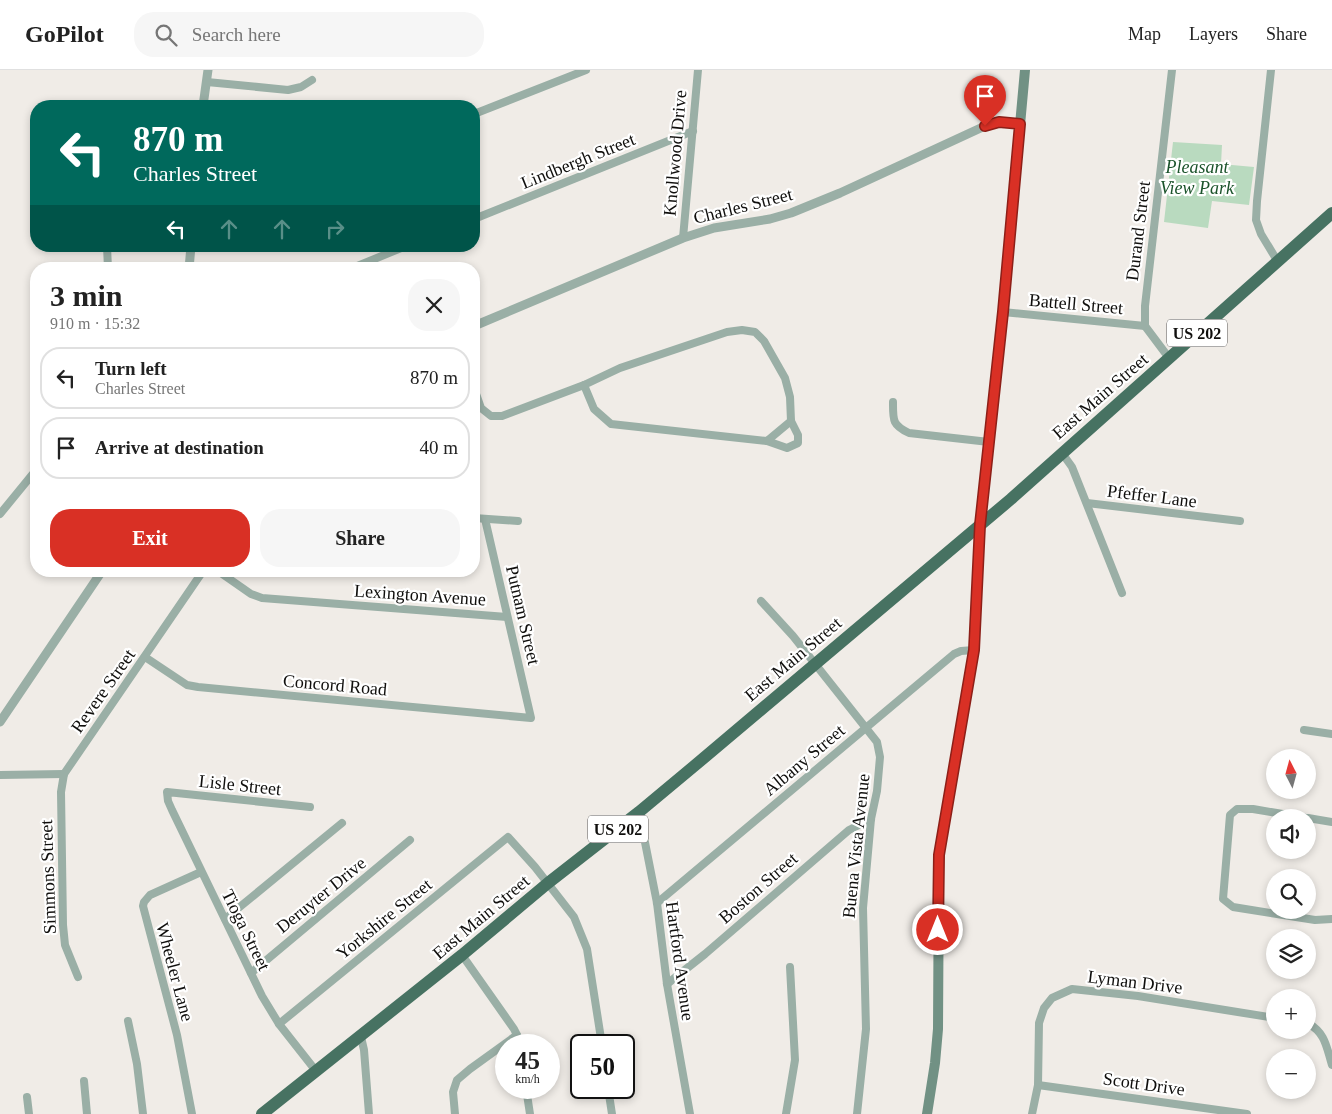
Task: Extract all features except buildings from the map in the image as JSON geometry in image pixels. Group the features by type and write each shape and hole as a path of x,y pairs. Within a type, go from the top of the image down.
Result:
{"highway":[{"name":"East Main Street","path":"265,1113 462,955 548,883 639,812 980,525 1332,213"}],"main road":[{"path":"927,1114 938,1030 939,855 974,650 980,525 1003,312 1025,70"}],"street":[{"path":"204,100 208,70"},
{"path":"480,112 586,70"},
{"name":"Knollwood Drive","path":"683,238 698,70"},
{"name":"Durand Street","path":"1145,326 1145,306 1172,70"},
{"path":"1271,70 1256,201 1256,220 1278,262"},
{"path":"207,82 288,90 301,87 312,80"},
{"name":"Charles Street","path":"480,323 683,238 714,228 770,219 791,213 840,193 985,126 999,122 1020,124"},
{"name":"Lindbergh Street","path":"480,217 692,131"},
{"path":"367,262 391,252"},
{"name":"Battell Street","path":"1003,312 1145,326"},
{"path":"1145,326 1169,358"},
{"path":"480,405 491,416 502,416 584,385 620,368 726,332 742,330 755,332 764,341 785,378 790,397 791,421 798,435 798,443 787,448 767,440 611,424 594,409 584,385"},
{"path":"893,402 892,420 900,429 909,433 989,442"},
{"path":"767,440 791,421"},
{"name":"Pfeffer Lane","path":"1062,453 1072,467 1088,503 1240,521"},
{"path":"0,514 30,477"},
{"path":"1088,503 1122,593"},
{"path":"480,518 518,522"},
{"name":"Putnam Street","path":"486,519 531,718"},
{"path":"0,722 98,577"},
{"name":"Revere Street","path":"64,774 199,577"},
{"name":"Lexington Avenue","path":"227,577 251,594 262,598 507,617"},
{"name":"Buena Vista Avenue","path":"761,601 814,663 877,742 880,757 877,791 870,818 863,908 866,1029 857,1114"},
{"name":"Albany Street","path":"658,903 954,654 961,651 974,650"},
{"name":"Concord Road","path":"145,657 188,685 198,687 531,718"},
{"path":"1304,730 1332,734"},
{"path":"0,775 64,774"},
{"name":"Simmons Street","path":"64,774 61,792 63,925 65,945 78,978"},
{"name":"Lisle Street","path":"167,792 310,807"},
{"name":"Tioga Street","path":"167,792 170,805 250,973 278,1024 316,1071"},
{"path":"1266,811 1237,809 1230,815 1223,899 1233,907 1315,920 1332,919"},
{"name":"Hartford Avenue","path":"639,812 658,903 668,984 690,1114"},
{"name":"Boston Street","path":"668,984 849,830 870,818"},
{"path":"1316,819 1332,822"},
{"path":"225,919 342,823"},
{"name":"Yorkshire Street","path":"278,1024 508,837 548,883"},
{"name":"Deruyter Drive","path":"250,973 410,840"},
{"name":"Wheeler Lane","path":"192,1114 177,1035 143,906 150,895 201,872"},
{"path":"548,883 574,917 587,949 600,1034"},
{"path":"462,955 516,1034"},
{"path":"786,1114 795,1060 790,967"},
{"name":"Lyman Drive","path":"1032,1114 1038,1085 1039,1022 1044,1008 1052,998 1072,990 1138,996 1266,1017"},
{"path":"128,1021 137,1064 142,1114"},
{"path":"1316,1028 1324,1036 1332,1066"},
{"path":"360,1037 364,1050 370,1114"},
{"path":"455,1114 453,1092 457,1080 495,1051"},
{"path":"84,1081 87,1114"},
{"name":"Scott Drive","path":"1038,1085 1247,1114"},
{"path":"27,1097 28,1114"},
{"path":"528,1099 530,1114"},
{"path":"610,1099 612,1114"}],"green space":[{"name":"Pleasant View Park","path":"1173,142 1222,145 1221,164 1254,167 1249,205 1212,201 1208,228 1164,222"}],"route":[{"path":"938,930 939,855 974,650 980,525 1003,312 1020,124 999,122 985,126"}]}
